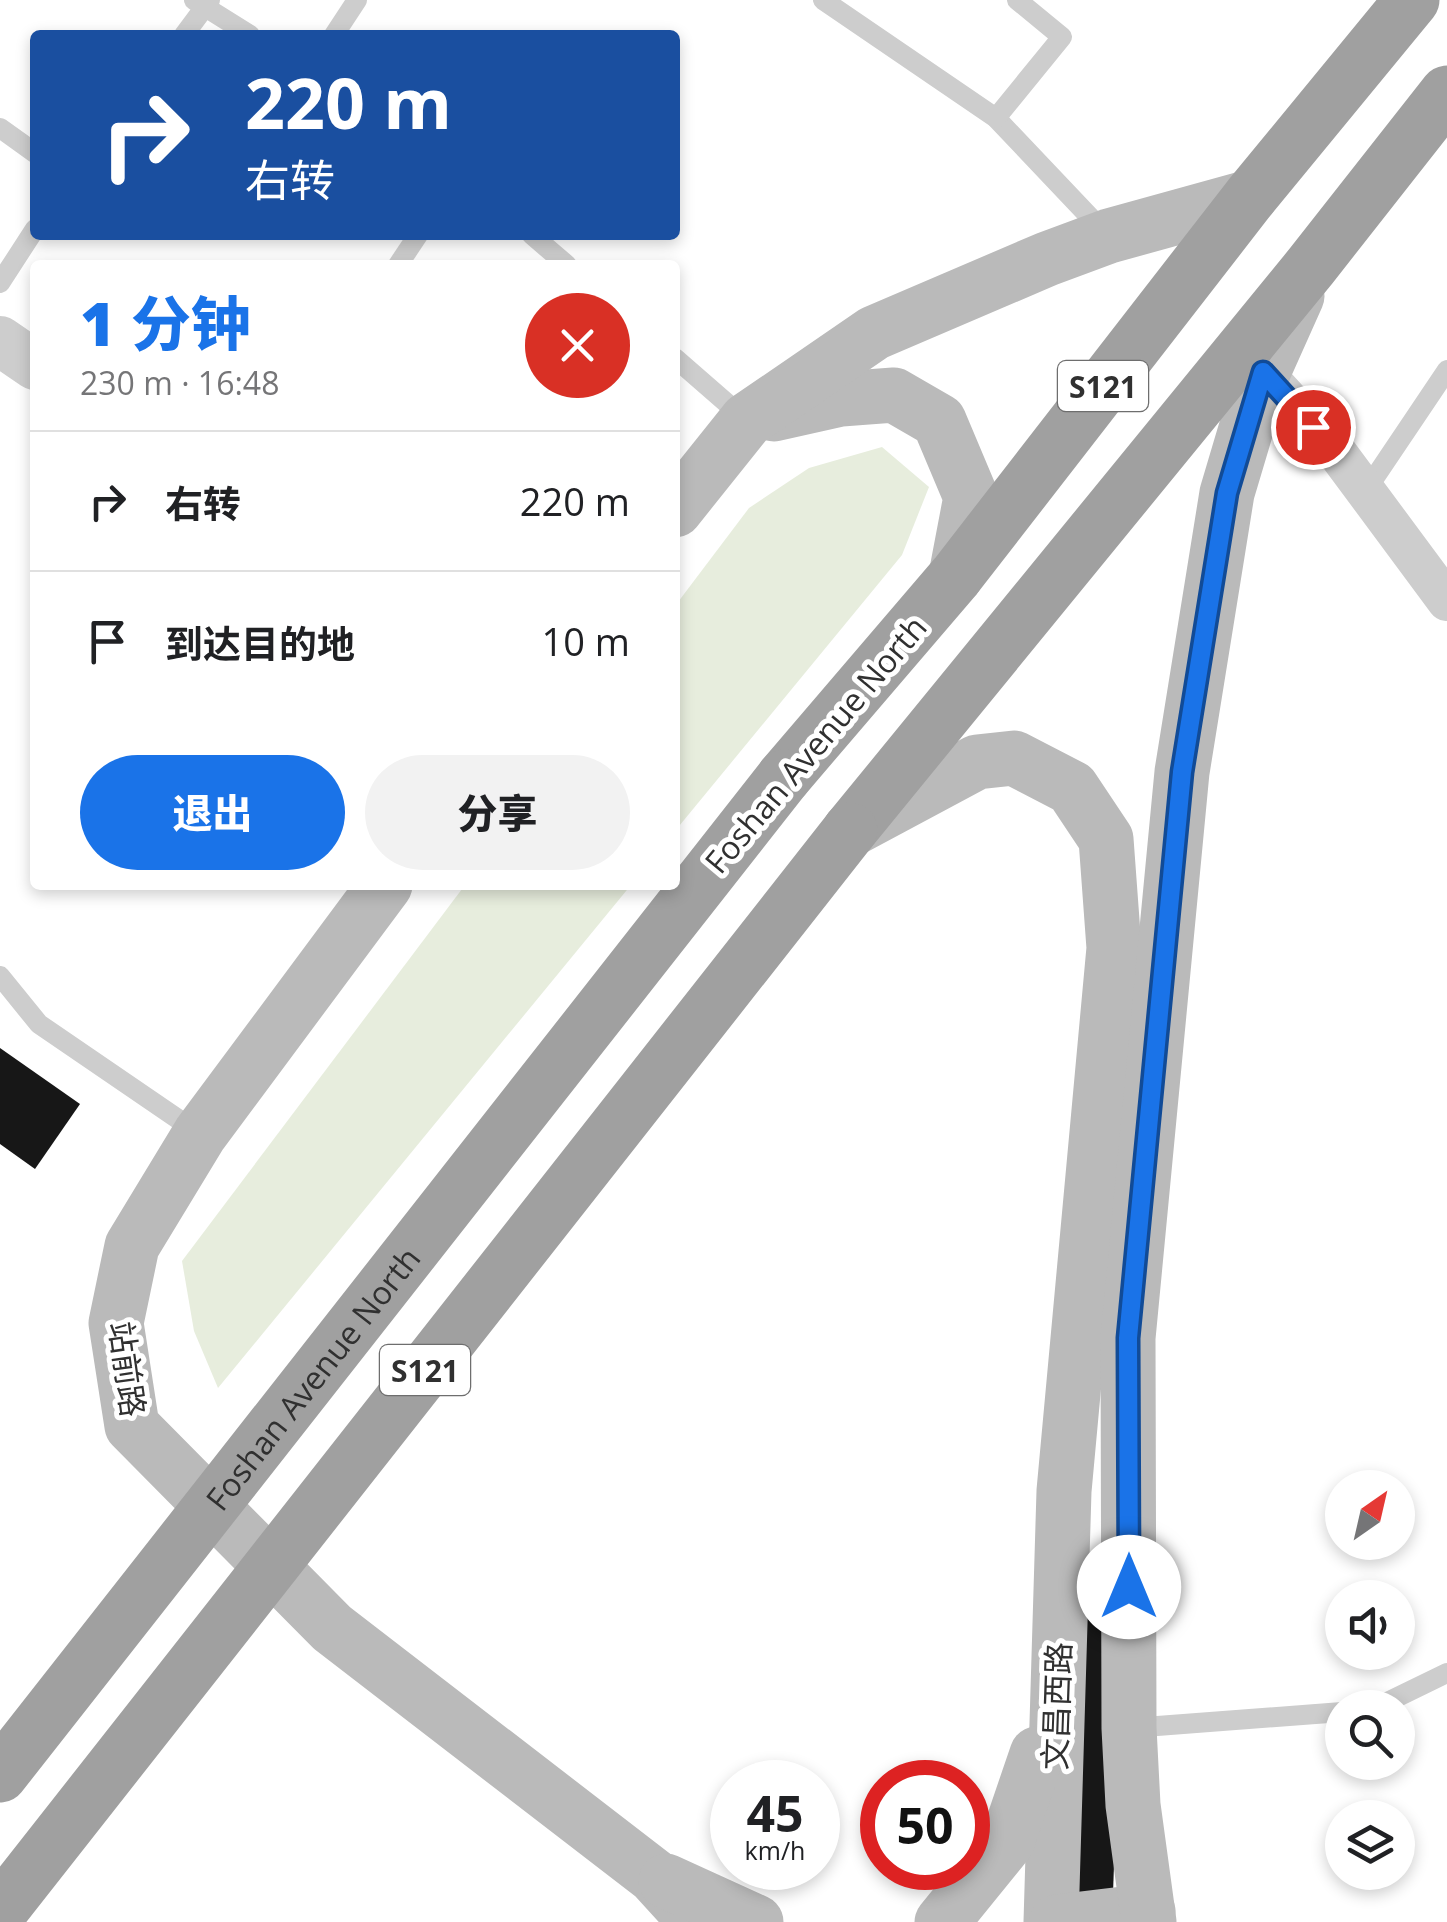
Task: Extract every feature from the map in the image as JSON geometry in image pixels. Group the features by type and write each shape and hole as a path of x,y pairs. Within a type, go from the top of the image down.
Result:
{"highway":[{"name":"Foshan Avenue North","path":"0,1775 784,777 956,576 1401,5"},
{"path":"850,830 1435,116"},
{"name":"S121","path":"0,1911 850,830"}],"main road":[{"path":"680,504 747,420 874,333 1109,236 1250,197"},
{"path":"1054,1922 1148,1916 1129,1728 1128,1338 1182,772 1227,493 1263,372 1311,266"},
{"path":"747,420 841,398 894,395 939,421 971,497 956,576"},
{"name":"文昌西路","path":"850,830 977,762 1014,758 1072,788 1106,839 1114,948 1064,1491 1054,1922"},
{"name":"站前路","path":"382,890 200,1134 132,1246 116,1322 132,1426 332,1628 654,1876"},
{"path":"942,1922 1007,1842 1057,1694"},
{"path":"654,1876 696,1922"},
{"path":"654,1876 756,1922"}],"street":[{"path":"0,341 30,362"},
{"path":"1263,372 1338,454 1447,601"}],"lane":[{"path":"337,30 357,0"},
{"path":"823,0 996,118 1109,236"},
{"path":"996,118 1062,37 1017,0"},
{"path":"187,30 203,2 243,30"},
{"path":"0,128 30,149"},
{"path":"0,283 30,237"},
{"path":"538,240 561,260"},
{"path":"680,362 747,420"},
{"path":"1365,492 1447,370"},
{"path":"0,976 39,1024 200,1134"},
{"path":"1412,1690 1447,1673"},
{"path":"1129,1728 1325,1713"}],"green space":[{"path":"882,447 929,487 902,555 680,825 680,599 749,508 809,468"},
{"path":"461,890 627,890 218,1388 194,1331 182,1261"}],"building":[{"path":"0,1048 80,1104 35,1169 0,1144"},
{"path":"1036,1605 1123,1608 1112,1922 1025,1922"}],"route":[{"path":"1129,1587 1128,1338 1182,772 1227,493 1263,372 1313,427"}]}
